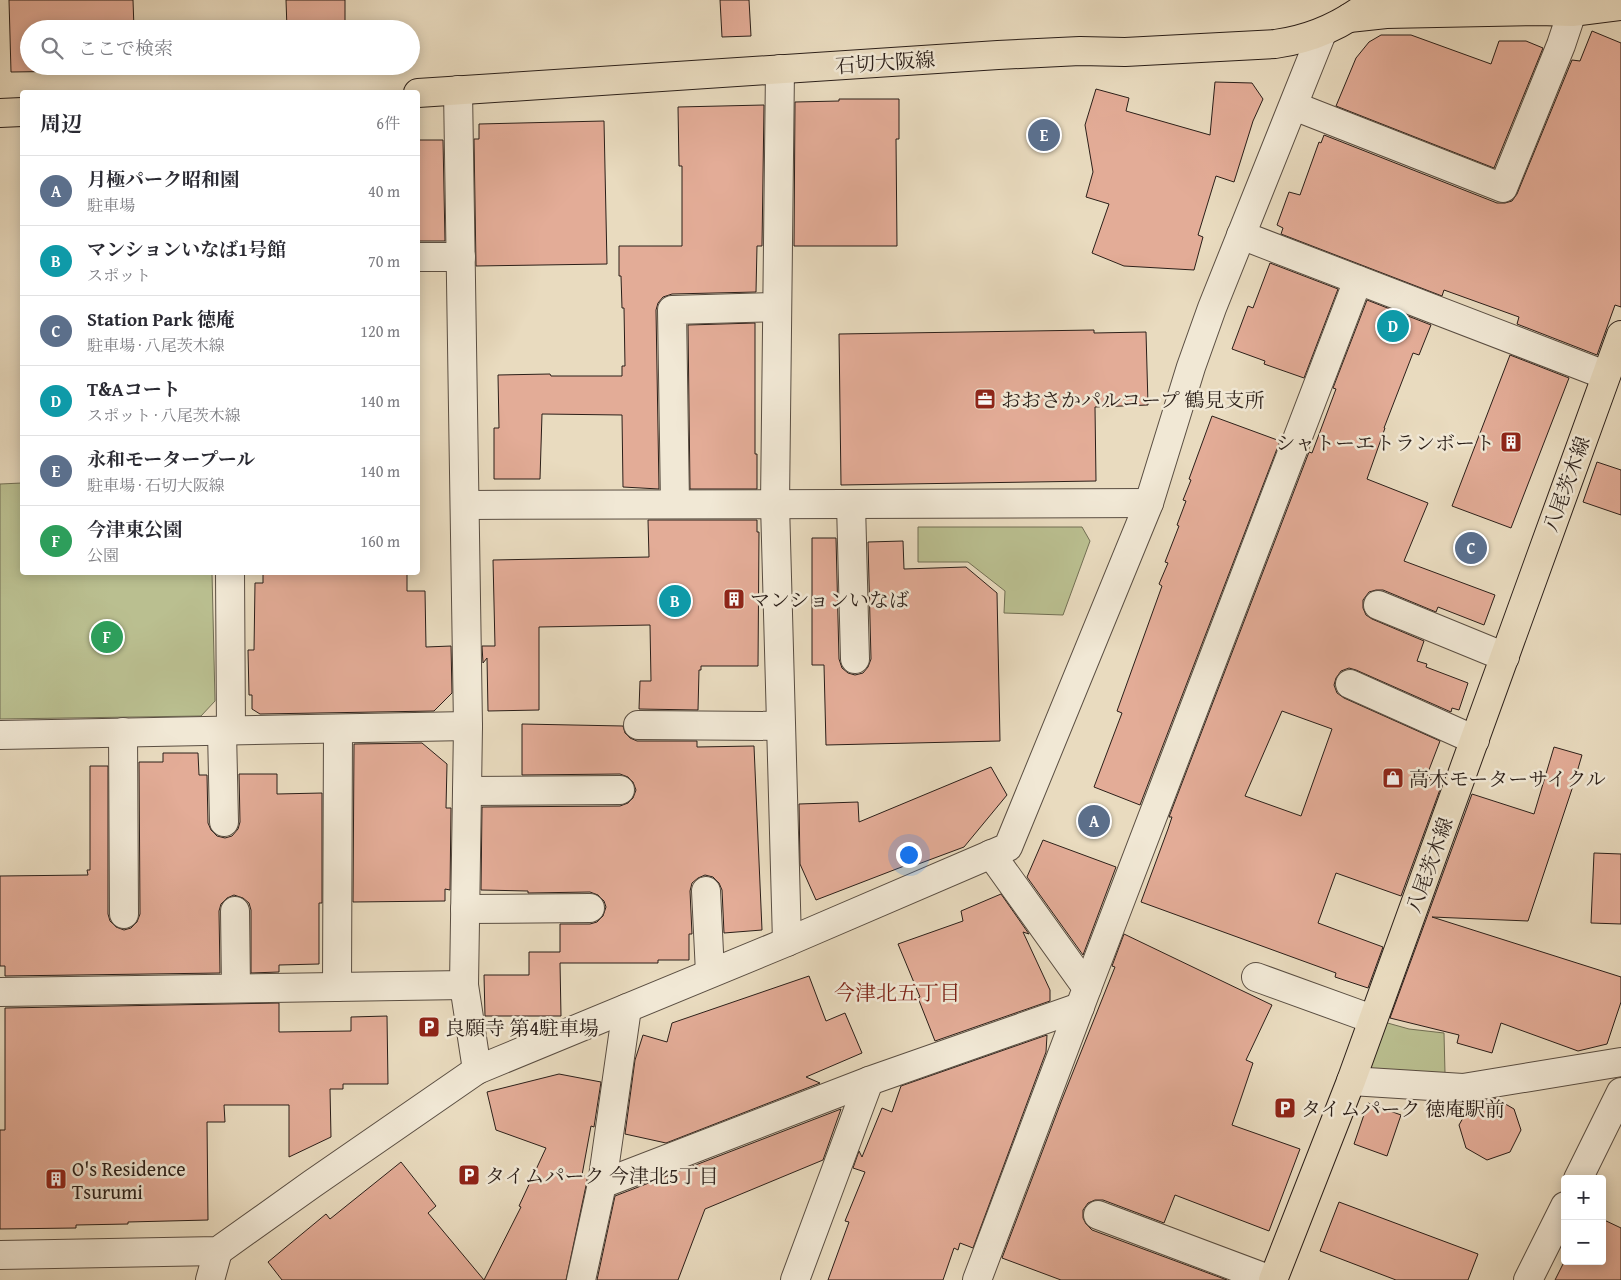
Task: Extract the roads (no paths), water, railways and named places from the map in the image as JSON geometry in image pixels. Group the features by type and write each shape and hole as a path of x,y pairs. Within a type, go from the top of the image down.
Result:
{"main road":[{"name":"石切大阪線","path":"420,92 998,55 1080,51 1125,52 1291,42 1322,33 1374,0"},
{"name":"石切大阪線","path":"1348,18 1386,14 1572,12 1621,6"},
{"path":"0,113 20,112"},
{"name":"八尾茨木線","path":"1272,1280 1350,1081 1621,335"}],"street":[{"path":"1294,106 1503,188 1572,12"},
{"path":"0,1255 218,1251 477,1070 787,942 1008,847 1149,502 1191,368 1241,235 1322,33"},
{"path":"780,69 775,504 787,942"},
{"path":"458,90 468,726 464,985 477,1070"},
{"path":"1241,235 1606,374"},
{"path":"420,257 461,257"},
{"path":"977,1280 1358,280"},
{"path":"675,504 672,310 777,307"},
{"path":"464,505 1149,502"},
{"path":"851,504 855,659"},
{"path":"224,822 230,575"},
{"path":"1378,605 1504,657"},
{"path":"1350,684 1475,740"},
{"path":"638,725 781,726"},
{"path":"0,735 468,726"},
{"path":"337,987 338,729"},
{"path":"123,732 124,914"},
{"path":"467,791 620,790"},
{"path":"991,854 1084,997"},
{"path":"706,891 710,973"},
{"path":"465,909 590,908"},
{"path":"235,911 236,988"},
{"path":"1256,977 1372,1019"},
{"path":"0,992 464,985"},
{"path":"602,1184 1084,997"},
{"path":"581,1280 602,1184 627,1008"},
{"path":"1350,1081 1463,1088 1621,1062"},
{"path":"795,1280 869,1081"},
{"path":"1580,1175 1621,1092"},
{"path":"1098,1214 1272,1280"},
{"path":"1528,1280 1561,1214"},
{"path":"210,1280 218,1251"}],"place":[{"name":"永和モータープール","path":"1044,135"},
{"name":"T&Aコート","path":"1393,326"},
{"name":"おおさかパルコープ 鶴見支所","path":"985,399"},
{"name":"シャトーエトランボート","path":"1511,442"},
{"name":"Station Park 徳庵","path":"1471,548"},
{"name":"マンションいなば","path":"734,599"},
{"name":"マンションいなば1号館","path":"675,601"},
{"name":"今津東公園","path":"107,637"},
{"name":"高木モーターサイクル","path":"1393,778"},
{"name":"月極パーク昭和園","path":"1094,821"},
{"name":"良願寺 第4駐車場","path":"429,1027"},
{"name":"タイムパーク 徳庵駅前","path":"1285,1108"},
{"name":"タイムパーク 今津北5丁目","path":"469,1175"},
{"name":"O's Residence Tsurumi","path":"56,1179"}],"district":[{"name":"今津北五丁目","path":"897,992"}]}
